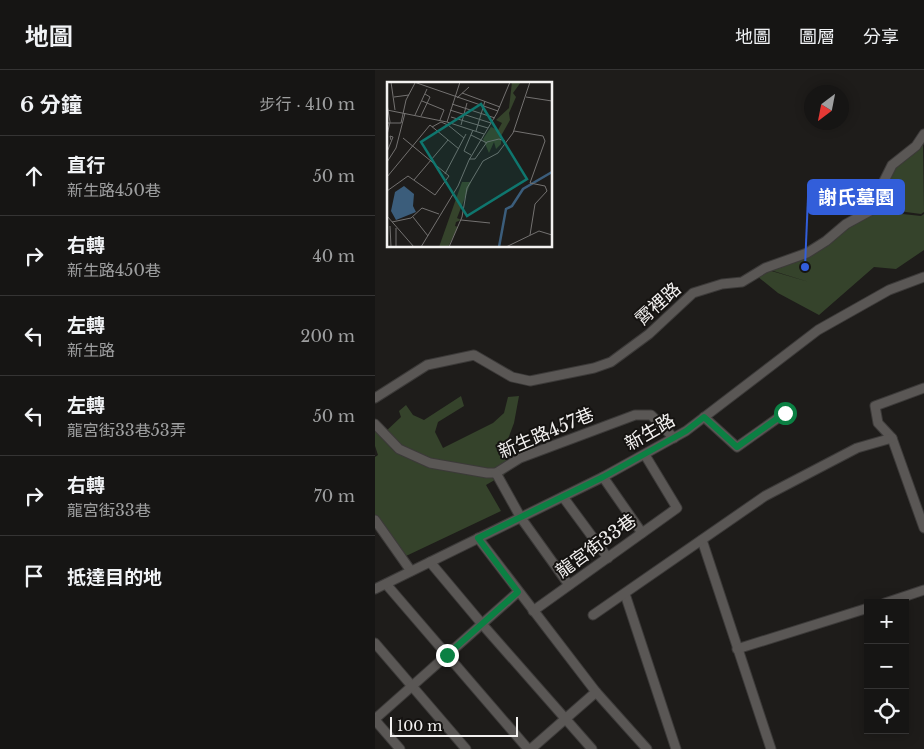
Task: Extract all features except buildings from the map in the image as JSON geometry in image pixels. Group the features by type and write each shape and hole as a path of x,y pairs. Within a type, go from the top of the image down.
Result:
{"street":[{"name":"霄裡路","path":"375,398 427,365 474,355 512,376 530,381 594,368 611,362 649,334 693,293 722,284 742,282 765,268 807,254 826,242 846,224 869,212 877,202 880,189 892,165 916,146 924,134"},
{"name":"新生路","path":"379,585 521,518 645,455 704,417 819,330 889,290 924,277"},
{"path":"924,388 875,406 878,423 892,438 924,528"},
{"path":"704,417 737,447 785,413"},
{"name":"新生路457巷","path":"375,424 399,449 430,463 487,474 496,473 520,458 635,415 651,415 674,438"},
{"path":"593,615 765,496 857,448 892,438"},
{"name":"龍宮街33巷","path":"533,612 677,508 645,455"},
{"path":"496,473 521,518 569,585"},
{"path":"603,477 642,533"},
{"path":"563,497 607,558"},
{"path":"375,520 411,571"},
{"path":"478,538 596,692 647,749"},
{"path":"702,540 771,749"},
{"path":"430,562 592,749"},
{"path":"379,585 447,655 529,749 596,692"},
{"path":"897,599 924,590"},
{"path":"400,749 375,720 518,592"},
{"path":"625,594 676,749"},
{"path":"737,649 864,609"},
{"path":"375,643 466,749"}],"green space":[{"path":"923,142 924,212 921,214 876,208 891,171"},
{"path":"875,211 921,216 924,214 924,250 896,269 874,267 819,315 778,293 757,276 768,270 809,282 767,269 811,254 854,223"},
{"path":"461,396 464,406 438,422 435,432 443,448 493,423 504,413 508,397 519,396 514,423 508,439 505,474 486,485 501,511 406,556 375,520 375,457 378,455 375,446 375,426 384,433 401,417 399,411 406,405 413,415 424,420"}],"place":[{"name":"謝氏墓園","path":"805,267"}],"route":[{"path":"447,655 518,592 478,538 645,455 686,431 704,417 737,447 785,413"}]}
